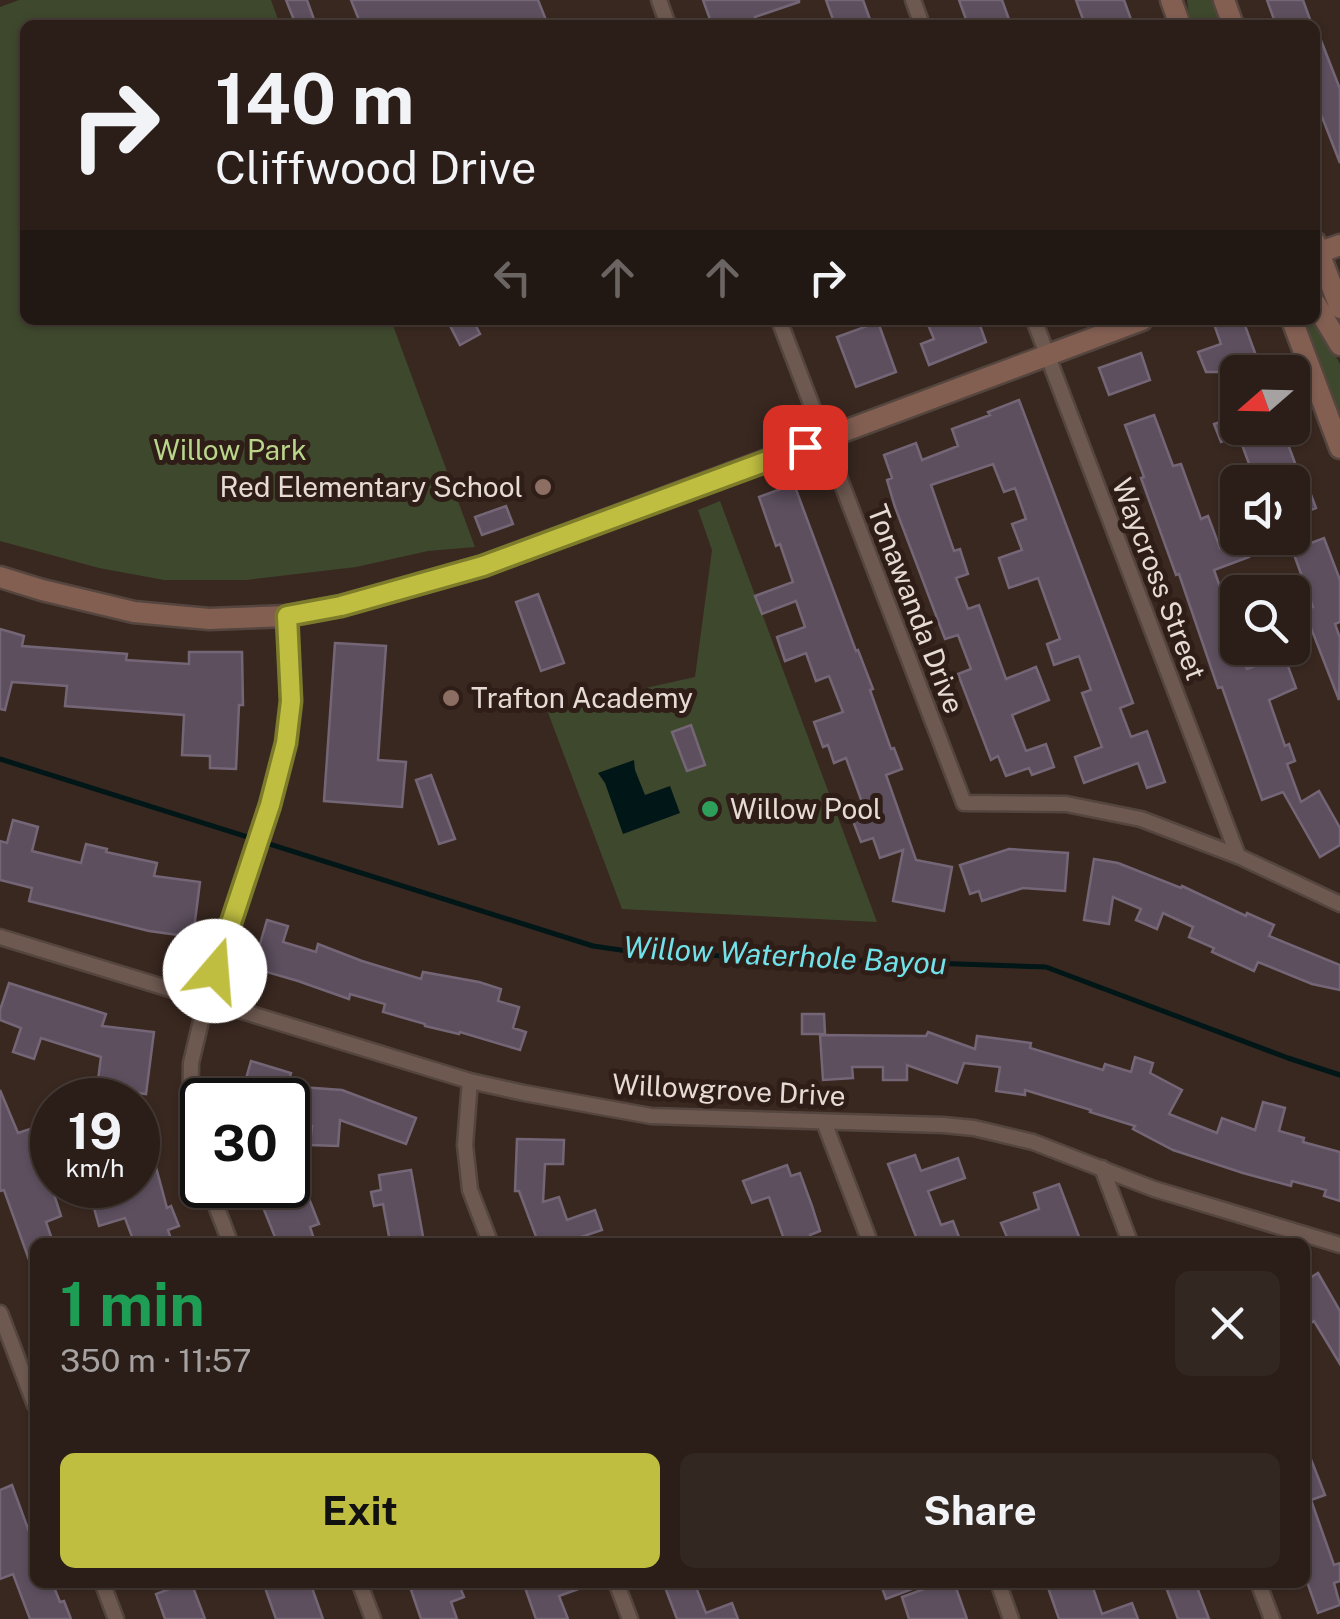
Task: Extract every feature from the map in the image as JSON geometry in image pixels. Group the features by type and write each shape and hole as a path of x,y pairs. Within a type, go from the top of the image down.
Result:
{"street":[{"path":"1320,260 1340,308"},
{"path":"1320,312 1340,345"},
{"name":"Tonawanda Drive","path":"781,325 964,803 1066,804 1141,819 1238,856"},
{"name":"Waycross Street","path":"1036,325 1238,856"},
{"path":"0,578 134,612 209,619 287,616 341,606 483,566 1129,325"},
{"path":"1294,325 1340,448"},
{"path":"190,1078 206,1000 270,805 286,743 291,701 287,616"},
{"path":"1238,856 1340,904"},
{"name":"Willowgrove Drive","path":"0,936 470,1082 652,1116 974,1128 1033,1142 1154,1190 1340,1245"},
{"path":"470,1082 465,1145 470,1190 488,1238"},
{"path":"824,1122 868,1238"},
{"path":"1102,1168 1128,1238"},
{"path":"217,1208 228,1238"},
{"path":"0,1313 30,1392"},
{"path":"104,1588 116,1619"},
{"path":"361,1588 373,1619"},
{"path":"618,1588 630,1619"},
{"path":"1000,1588 1012,1619"},
{"path":"1260,1588 1272,1619"}],"green space":[{"name":"Willow Park","path":"19,0 271,0 278,20 20,20 20,325 393,325 475,547 246,580 164,580 99,568 0,541 0,7"},
{"path":"1187,0 1212,0 1219,20 1189,20"},
{"path":"1304,325 1319,325 1340,364 1340,422"},
{"name":"Willow Pool","path":"720,501 877,922 622,909 547,710 695,677 712,550 698,510"}],"shaded area":[{"path":"634,760 645,795 670,786 680,813 623,834 598,773"}],"building":[{"path":"286,0 307,0 314,20 294,20"},
{"path":"351,0 538,0 546,20 359,20"},
{"path":"703,0 799,0 755,17 756,20 710,20"},
{"path":"826,0 863,0 870,20 833,20"},
{"path":"959,0 1002,0 1009,20 966,20"},
{"path":"1076,0 1124,0 1131,20 1083,20"},
{"path":"1267,0 1303,0 1310,20 1274,20"},
{"path":"1320,38 1340,89 1340,163 1322,117"},
{"path":"450,325 476,325 480,334 460,345"},
{"path":"879,325 896,372 856,387 837,337"},
{"path":"928,325 980,325 986,342 929,365 921,344 934,339"},
{"path":"1214,325 1245,325 1256,355 1220,355 1220,372 1206,372 1198,352 1221,344"},
{"path":"1141,353 1150,380 1109,395 1099,368"},
{"path":"1019,400 1133,703 1120,708 1131,737 1147,731 1165,782 1147,788 1138,763 1084,783 1075,757 1102,747 1082,693 1091,690 1079,656 1054,665 1047,644 1060,639 1038,578 1009,588 999,558 1022,550 1012,524 1026,519 1015,488 1004,492 993,464 931,485 954,551 960,549 968,574 956,578 968,609 979,605 1006,679 1036,667 1049,700 1012,715 1026,751 1046,744 1054,767 1032,775 1029,768 1006,776 998,756 991,760 958,674 971,669 958,635 945,639 895,507 887,480 892,478 884,455 916,443 922,460 958,446 952,429"},
{"path":"1154,415 1173,466 1181,464 1201,519 1208,516 1220,555 1248,555 1214,570 1220,587 1220,665 1245,665 1247,669 1288,665 1296,688 1269,700 1285,746 1289,744 1295,761 1287,764 1301,802 1319,791 1340,828 1340,845 1320,857 1283,792 1262,800 1179,574 1176,575 1125,425"},
{"path":"1242,445 1288,445 1296,465 1249,465"},
{"path":"794,484 873,689 870,690 891,749 894,748 902,769 886,775 916,860 952,867 944,911 893,901 903,850 880,858 873,838 861,842 853,821 867,816 846,758 834,763 814,722 843,712 829,676 816,681 806,653 785,661 777,637 805,627 796,601 762,614 755,596 793,582 759,497"},
{"path":"506,506 513,524 482,535 475,517"},
{"path":"1324,538 1340,580 1340,622 1335,624 1340,638 1339,700 1310,625 1310,575 1301,575 1294,555 1310,555 1310,540"},
{"path":"538,594 564,663 541,671 516,602"},
{"path":"0,629 24,636 22,646 127,654 126,660 189,664 189,652 242,652 243,705 239,705 236,769 210,768 210,756 182,755 184,715 65,706 67,686 12,682 5,710 0,709"},
{"path":"335,643 386,646 378,760 406,762 402,807 324,801"},
{"path":"691,725 705,765 687,771 672,732"},
{"path":"431,775 455,839 439,844 416,780"},
{"path":"13,820 38,827 32,851 81,863 86,844 157,863 154,876 200,882 193,937 149,931 29,901 32,888 0,880 0,841 7,843"},
{"path":"1009,849 1068,853 1065,891 1023,888 982,901 979,891 970,894 960,865"},
{"path":"1094,859 1118,863 1182,886 1274,925 1269,936 1340,965 1340,990 1312,984 1258,962 1254,971 1189,937 1193,927 1163,913 1157,929 1136,920 1141,909 1113,897 1109,924 1084,920"},
{"path":"267,920 288,926 283,942 316,952 318,944 421,979 423,972 501,989 498,1001 519,1007 513,1028 526,1032 520,1050 425,1026 383,1012 385,1004 350,994 349,999 253,968"},
{"path":"9,983 106,1014 102,1026 154,1032 148,1078 98,1078 101,1057 41,1038 34,1059 13,1052 21,1028 0,1020"},
{"path":"802,1014 824,1014 825,1034 802,1034"},
{"path":"928,1032 975,1049 977,1036 1031,1043 1030,1048 1103,1070 1105,1064 1131,1072 1135,1057 1153,1063 1150,1073 1182,1090 1169,1114 1217,1133 1222,1118 1255,1130 1263,1102 1285,1108 1279,1131 1340,1152 1340,1201 1324,1196 1326,1190 1292,1181 1291,1186 1173,1150 1133,1129 1135,1126 1091,1110 1025,1090 1025,1095 996,1091 1000,1067 964,1063 957,1083 907,1065 907,1080 883,1080 883,1067 852,1067 853,1078 823,1080 820,1035 926,1036"},
{"path":"251,1061 291,1073 289,1078 246,1078"},
{"path":"310,1088 342,1090 416,1118 406,1144 340,1120 338,1146 310,1145"},
{"path":"0,1090 18,1133 30,1129 30,1208 58,1208 61,1216 46,1222 52,1238 30,1238 30,1263 4,1190 0,1191"},
{"path":"517,1139 564,1140 563,1164 545,1164 543,1202 559,1197 567,1220 595,1210 602,1230 578,1238 537,1238 519,1191 515,1191"},
{"path":"915,1155 921,1171 958,1158 965,1178 928,1191 941,1225 953,1221 959,1238 916,1238 888,1164"},
{"path":"787,1165 791,1176 800,1173 820,1231 810,1235 811,1238 784,1238 769,1197 752,1203 743,1181"},
{"path":"411,1170 423,1238 389,1238 383,1204 374,1206 371,1192 381,1190 379,1175"},
{"path":"160,1182 167,1208 171,1206 179,1226 168,1230 171,1238 132,1238 125,1218 99,1226 94,1208 160,1208"},
{"path":"1059,1184 1079,1238 1007,1238 1001,1223 1039,1209 1034,1193"},
{"path":"310,1201 319,1224 310,1227 314,1238 275,1238 263,1208 310,1208"},
{"path":"1318,1273 1340,1311 1340,1364 1314,1321 1310,1324 1310,1278"},
{"path":"1310,1457 1325,1495 1311,1500 1334,1565 1340,1563 1340,1581 1334,1583 1340,1605 1318,1613 1309,1588"},
{"path":"12,1485 30,1534 30,1588 54,1588 71,1619 30,1619 13,1574 0,1579 0,1490"},
{"path":"172,1588 193,1588 205,1619 165,1619 156,1594"},
{"path":"265,1588 312,1588 323,1619 276,1619"},
{"path":"460,1588 464,1597 451,1602 457,1619 421,1619 411,1590"},
{"path":"525,1588 581,1588 559,1596 568,1619 536,1619"},
{"path":"665,1588 696,1588 706,1613 732,1603 738,1619 677,1619"},
{"path":"882,1588 915,1588 886,1599"},
{"path":"927,1588 956,1588 967,1619 909,1619 902,1597"},
{"path":"1048,1588 1093,1588 1102,1614 1132,1603 1138,1619 1059,1619"},
{"path":"1166,1588 1197,1588 1209,1619 1178,1619"}],"waterway":[{"name":"Willow Waterhole Bayou","path":"0,759 593,946 641,953 1046,967 1340,1075"}],"place":[{"name":"Red Elementary School","path":"543,487"},
{"name":"Trafton Academy","path":"451,698"},
{"name":"Willow Pool","path":"710,809"}],"route":[{"path":"215,971 270,805 286,743 291,701 287,616 341,606 483,566 805,447"}]}
